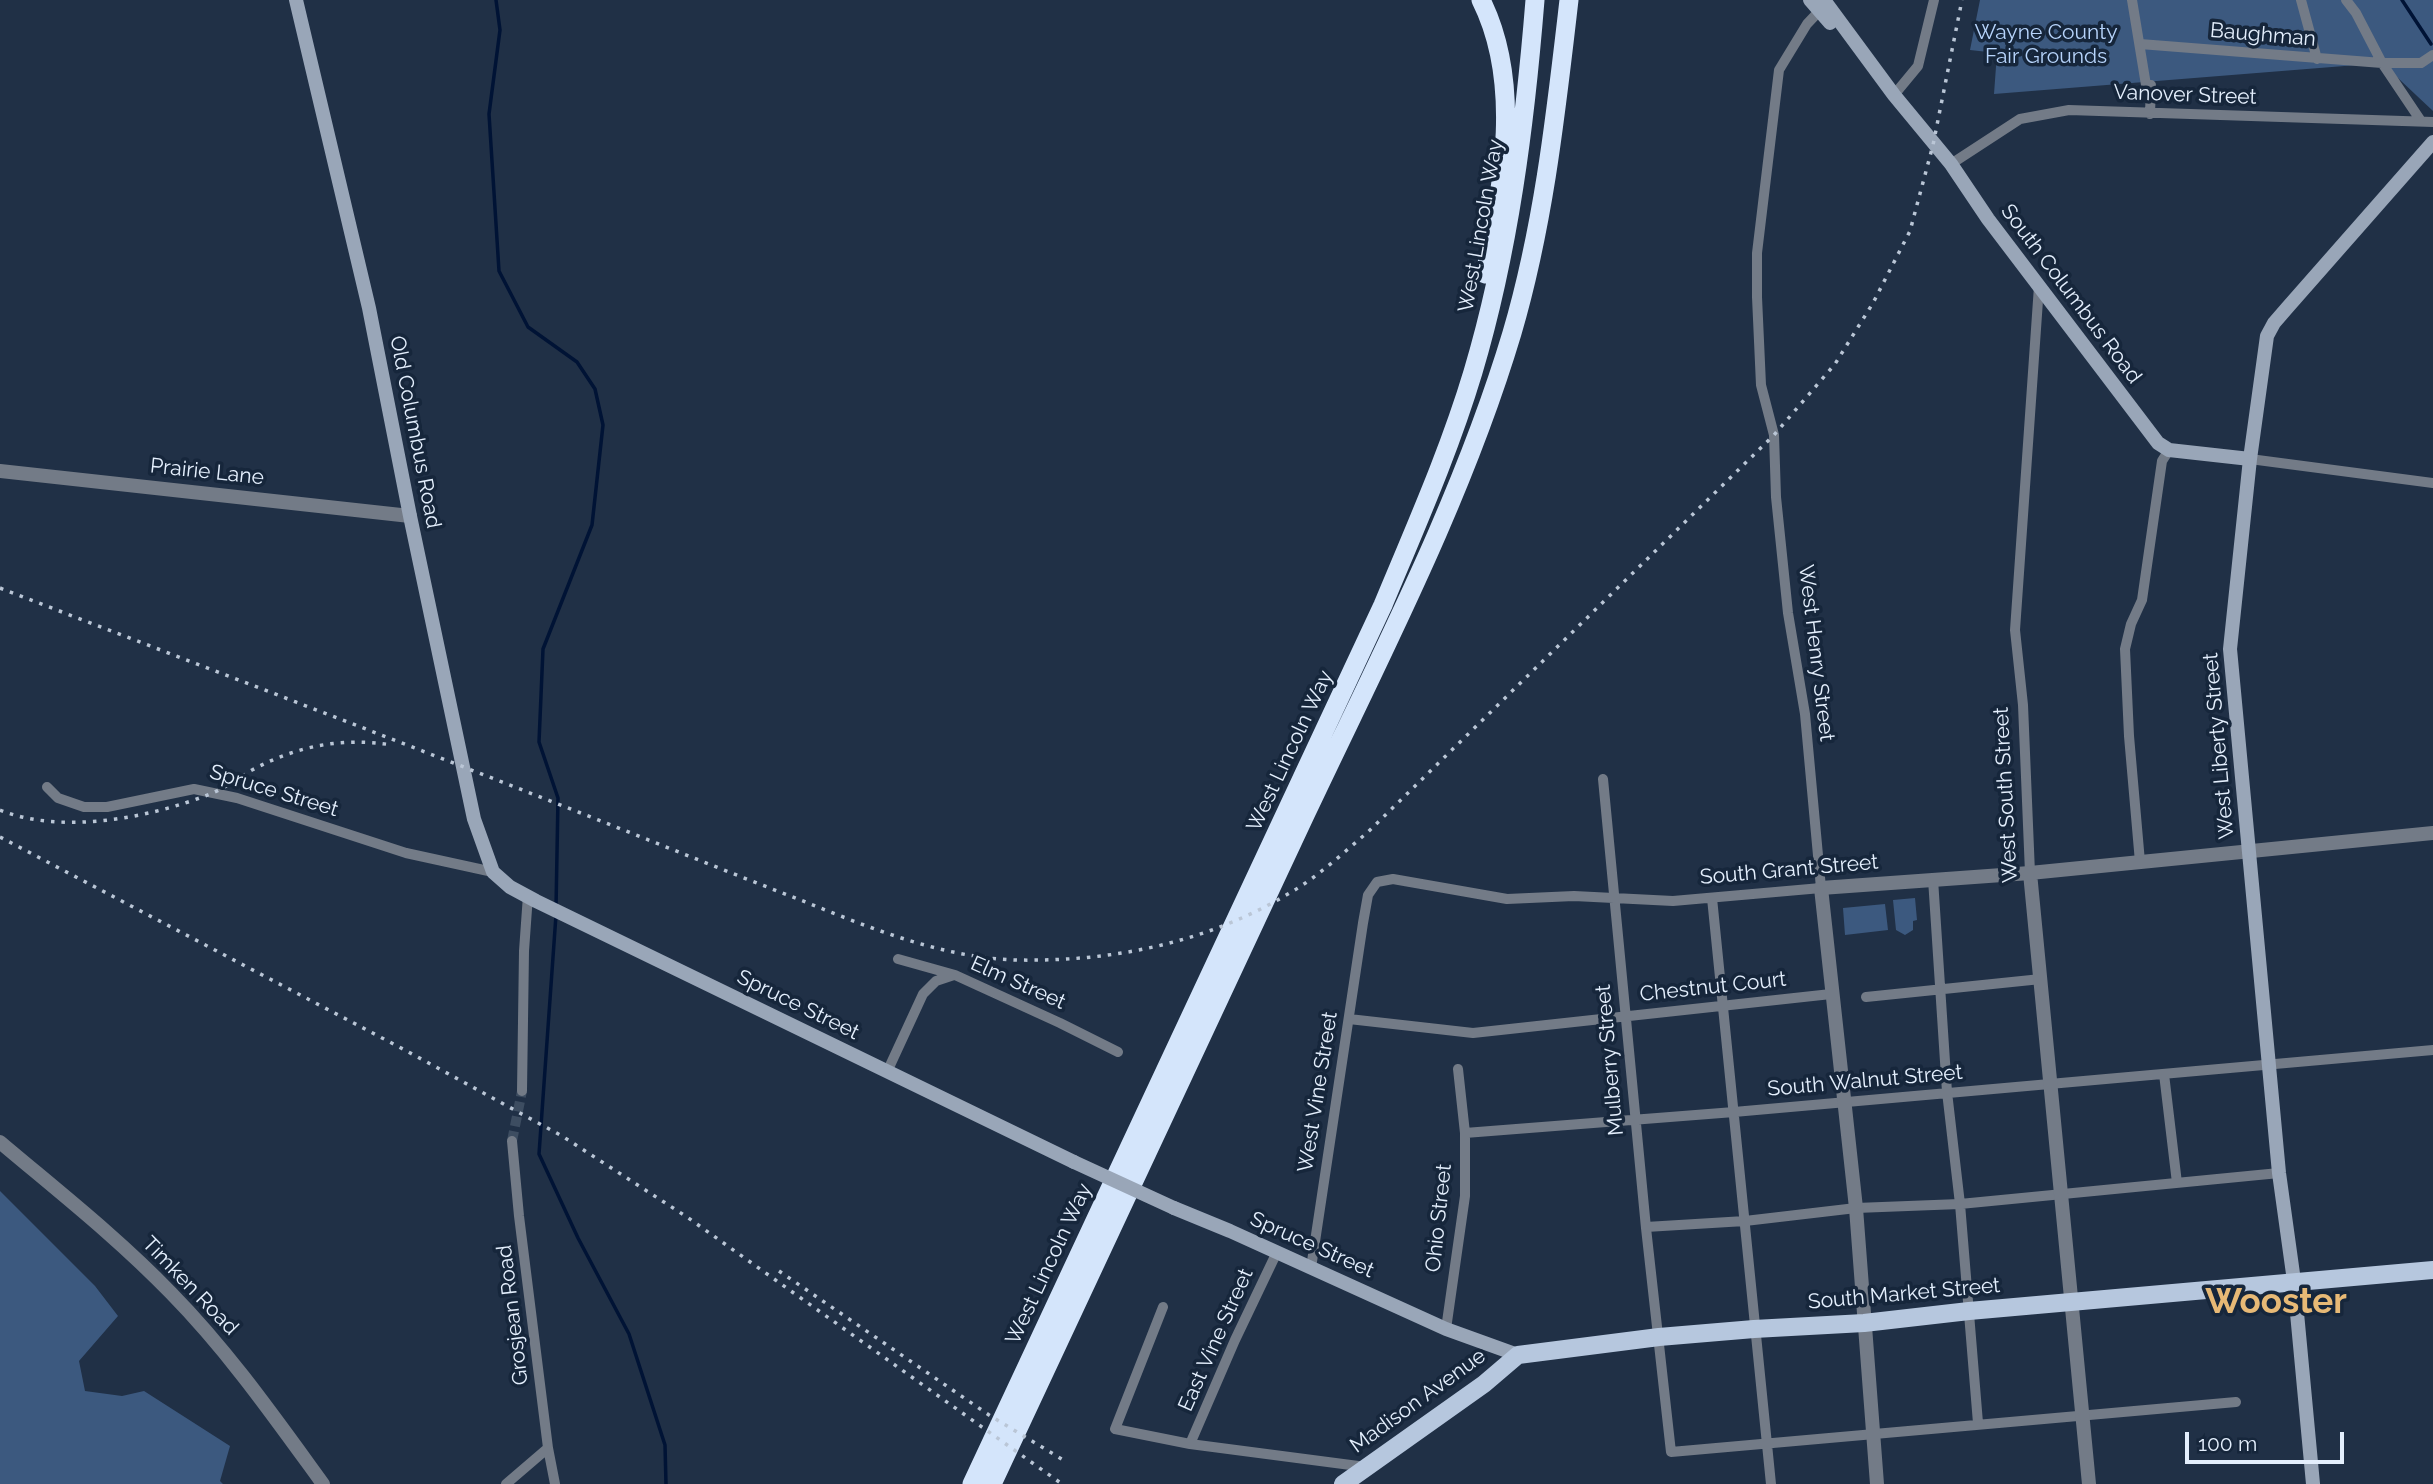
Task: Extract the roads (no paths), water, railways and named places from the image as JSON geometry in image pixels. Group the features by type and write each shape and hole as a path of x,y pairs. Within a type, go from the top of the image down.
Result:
{"highway":[{"path":"1420,517 1466,367 1498,198 1504,138 1504,85 1494,36 1481,0"},
{"name":"West Lincoln Way","path":"972,1484 1377,618 1420,517 1465,397 1496,285 1515,180 1535,0"},
{"name":"West Lincoln Way","path":"1066,1328 1406,601 1475,443 1513,331 1536,236 1552,145 1569,0"},
{"path":"992,1484 1066,1328"},
{"path":"1002,1484 1028,1429 1066,1328"}],"main road":[{"name":"Old Columbus Road","path":"296,0 369,308 474,820 494,872"},
{"name":"South Columbus Road","path":"1820,4 1951,164 2143,425 2158,443 2169,450"},
{"name":"West Liberty Street","path":"2313,1484 2294,1281 2278,1173 2231,649 2250,459 2267,336 2274,323 2433,142"},
{"path":"2169,450 2250,459"},
{"name":"Spruce Street","path":"494,872 510,887 590,928 1074,1162 1446,1329 1518,1354"},
{"name":"South Market Street","path":"1518,1354 1659,1337 1864,1324 1969,1311 2433,1270"},
{"name":"Madison Avenue","path":"1343,1484 1483,1384 1518,1354"}],"street":[{"path":"1894,95 1918,66 1934,0"},
{"path":"2132,0 2146,85 2151,85 2150,114"},
{"path":"2301,0 2317,59"},
{"path":"2346,0 2356,12 2382,64 2421,121"},
{"name":"West Henry Street","path":"1820,4 1779,69 1757,253 1760,385 1774,435 1776,498 1785,590 1805,714 1831,994 1856,1208 1877,1484"},
{"name":"Baughman","path":"2140,44 2382,64 2421,63 2433,55"},
{"name":"Vanover Street","path":"1951,164 2020,119 2069,110 2433,122"},
{"name":"West South Street","path":"2039,286 2015,630 2023,705 2030,873 2089,1484"},
{"path":"2140,862 2129,736 2125,649 2131,624 2142,600 2162,461 2169,450"},
{"path":"2250,459 2433,483"},
{"name":"Prairie Lane","path":"0,471 410,516"},
{"name":"Mulberry Street","path":"1603,779 1635,1119 1671,1452 1767,1444"},
{"name":"Spruce Street","path":"47,787 58,799 84,807 107,807 194,789 237,798 406,853 494,872"},
{"name":"South Grant Street","path":"1363,923 1368,895 1377,882 1393,879 1507,899 1574,896 1673,901 2030,873 2433,833"},
{"path":"1933,879 1947,1092 1960,1204 1978,1423"},
{"path":"522,1091 524,951 532,898"},
{"path":"1712,898 1754,1329 1772,1484"},
{"name":"West Vine Street","path":"1311,1268 1363,923"},
{"name":"Elm Street","path":"898,959 955,975 1118,1052"},
{"path":"887,1072 923,993 936,981 955,975"},
{"path":"1866,997 2041,979"},
{"name":"Chestnut Court","path":"1349,1019 1473,1033 1831,994"},
{"name":"South Walnut Street","path":"1465,1133 2433,1051"},
{"name":"Ohio Street","path":"1446,1329 1465,1196 1465,1133 1458,1069"},
{"path":"2164,1074 2177,1183"},
{"name":"Grosjean Road","path":"512,1141 548,1448 555,1484"},
{"name":"Timken Road","path":"0,1142 117,1241 173,1295 234,1363 323,1484"},
{"path":"1646,1227 1745,1221 1856,1208 1960,1204 2278,1173"},
{"name":"East Vine Street","path":"1190,1444 1235,1339 1277,1252"},
{"path":"1163,1307 1115,1429 1190,1444 1366,1467"},
{"path":"1767,1444 2236,1402"},
{"path":"506,1484 548,1448"}],"waterway":[{"path":"496,0 500,30 489,114 499,271 528,327 577,362 595,389 603,425 592,525 543,649 539,742 558,798 556,908"},
{"path":"2402,0 2431,44"},
{"path":"556,915 539,1154 578,1238 629,1334 665,1445 666,1484"}],"tunnel":[{"path":"512,1141 522,1091"}],"railway":[{"path":"0,588 905,939 961,954 989,958 1053,960 1125,952 1195,936 1261,909 1303,885 1368,832 1774,435 1835,364 1873,303 1910,231 1933,145 1962,0"},
{"path":"0,810 50,821 77,822 133,816 210,794 252,770 303,749 355,742 392,745"},
{"path":"0,837 403,1049 562,1136 687,1217 1062,1484"},
{"path":"779,1271 989,1415 1065,1461"}],"district":[{"name":"Wooster","path":"2276,1302"}],"park label":[{"name":"Wayne County Fair Grounds","path":"2046,45"}]}
